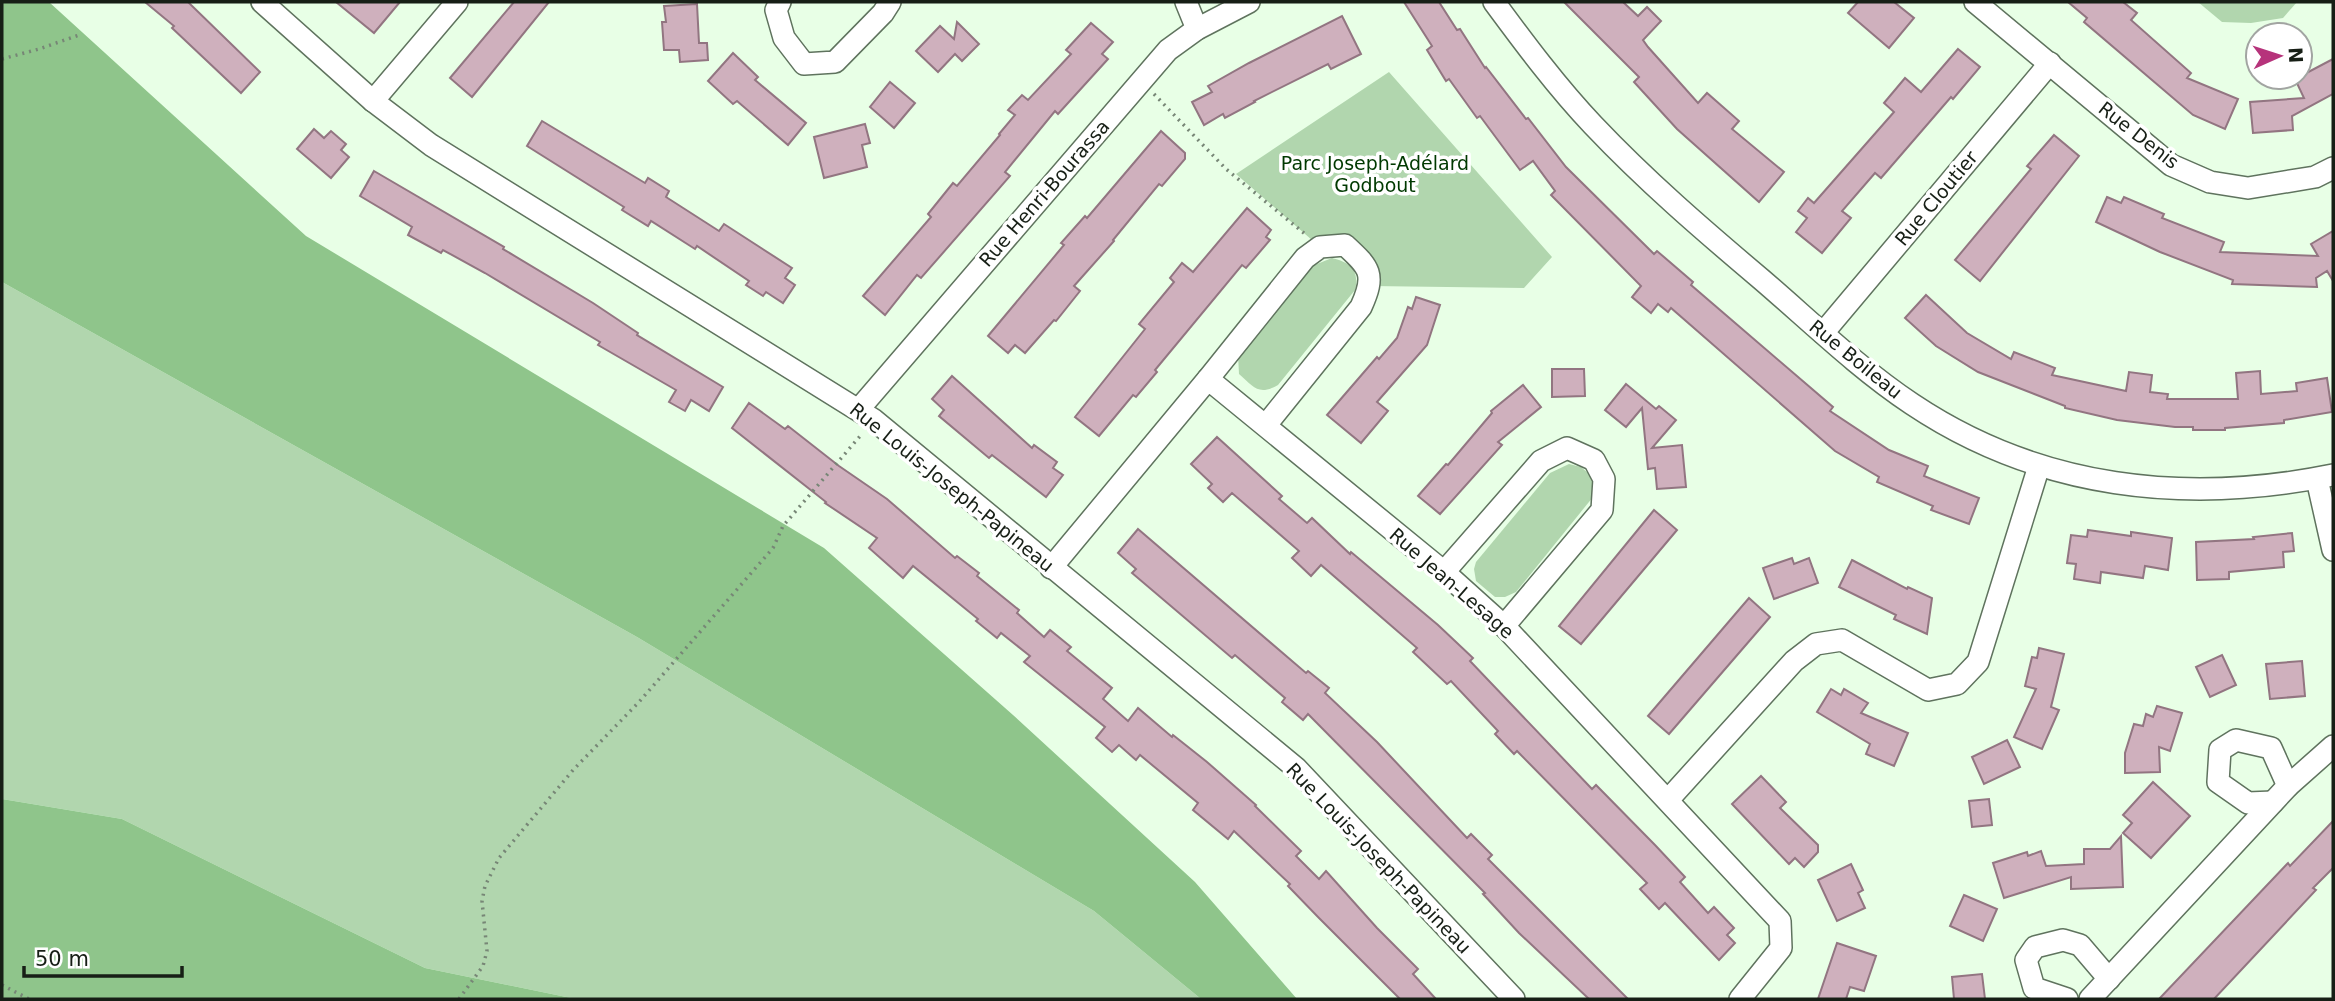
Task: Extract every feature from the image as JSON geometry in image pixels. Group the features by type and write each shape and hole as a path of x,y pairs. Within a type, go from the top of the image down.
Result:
{"street":[{"name":"Rue Louis-Joseph-Papineau","path":"261,2 373,101 431,145 859,409 1296,768 1514,999"},
{"path":"373,101 457,2"},
{"path":"780,2 776,10 784,38 804,64 835,62 883,13 890,2"},
{"path":"1186,2 1197,29"},
{"name":"Rue Henri-Bourassa","path":"859,409 1168,50 1197,29 1249,2"},
{"name":"Rue Boileau","path":"1494,2 1541,65 1591,124 1669,201 1911,403 1981,443 2039,466 2078,476 2170,490 2244,487 2325,477"},
{"name":"Rue Denis","path":"1975,2 2171,165 2210,182 2248,188 2315,177 2333,168"},
{"name":"Rue Cloutier","path":"1823,332 2050,63"},
{"path":"1051,568 1305,258 1320,247 1345,245 1366,264 1371,286 1361,306 1266,425"},
{"name":"Rue Jean-Lesage","path":"1208,379 1444,572 1504,626 1780,921 1781,948 1740,999"},
{"path":"1444,572 1541,461 1567,448 1594,460 1604,479 1602,510 1504,626"},
{"path":"1668,800 1794,661 1816,644 1842,640 1928,690 1957,684 1978,662 2039,466"},
{"path":"2325,477 2333,550"},
{"path":"2273,802 2248,803 2218,782 2220,750 2236,740 2271,748 2288,786"},
{"path":"2090,999 2288,786 2333,746"},
{"path":"2067,999 2034,988 2026,960 2035,947 2063,940 2080,945 2109,979"}],"path":[{"path":"2,59 39,50 82,34"},
{"path":"1140,80 1226,169 1320,247"},
{"path":"459,999 483,966 487,951 482,901 485,887 499,858 574,769 639,702 773,548 783,526 858,438"},
{"path":"2,985 29,999"}],"green space":[{"path":"2,2 49,2 306,236 824,548 1013,715 1195,882 1297,999 1201,999 1094,911 637,637 2,282"},
{"path":"2198,2 2297,2 2283,18 2244,23 2222,22"},
{"name":"Parc Joseph-Adélard Godbout","path":"1389,72 1552,257 1524,288 1371,286 1366,264 1320,247 1236,174"},
{"path":"1332,258 1352,268 1356,278 1355,290 1278,385 1266,390 1253,386 1239,374 1238,355 1312,266"},
{"path":"2,282 637,637 1094,911 1201,999 576,999 425,968 122,819 2,799"},
{"path":"1569,464 1581,467 1594,478 1593,497 1516,592 1505,597 1495,597 1476,581 1476,562 1550,473"},
{"path":"2,799 122,819 425,968 576,999 2,999"}],"building":[{"path":"145,2 188,2 260,72 241,93 172,28 174,26"},
{"path":"336,2 400,2 374,33"},
{"path":"514,2 549,2 472,97 450,78"},
{"path":"1404,2 1439,2 1485,68 1566,167 1654,254 1657,251 1693,282 1691,285 1833,407 1830,411 1889,450 1928,466 1924,476 1979,498 1969,524 1931,510 1933,506 1877,482 1879,477 1835,451 1671,308 1668,312 1658,304 1651,313 1632,297 1641,286 1551,195 1555,191 1533,161 1520,170 1480,116 1477,118 1449,79 1446,81 1427,50 1432,46"},
{"path":"1564,2 1623,2 1638,16 1647,7 1661,21 1643,40 1648,47 1698,103 1707,93 1739,121 1732,129 1784,172 1759,202 1677,129 1634,82 1639,77"},
{"path":"1858,2 1894,2 1914,18 1889,48 1848,13"},
{"path":"2068,2 2123,2 2137,13 2131,20 2191,73 2187,78 2238,99 2225,129 2193,115 2084,22 2087,18"},
{"path":"697,4 699,43 707,43 708,60 680,62 679,50 664,50 664,6"},
{"path":"1342,16 1361,54 1331,69 1328,64 1225,118 1223,114 1204,125 1192,102 1212,92 1208,86"},
{"path":"957,22 979,44 962,61 955,54 938,72 916,51 940,26 954,39"},
{"path":"1091,23 1113,42 1102,54 1108,59 1058,114 1055,111 1005,172 1010,176 921,278 917,275 885,315 863,296 931,217 928,214 953,183 957,186 1000,135 1015,115 1008,110 1022,95 1028,100 1071,54 1066,50"},
{"path":"1958,49 1980,67 1881,178 1875,173 1842,211 1851,218 1822,253 1796,232 1807,218 1798,211 1808,198 1814,203 1894,112 1884,103 1905,78 1921,92"},
{"path":"733,53 758,77 755,80 806,123 788,145 737,101 733,104 708,81"},
{"path":"2333,59 2333,94 2292,116 2293,130 2253,133 2250,102 2304,98 2301,91 2314,91 2314,69"},
{"path":"890,82 915,103 894,128 870,107"},
{"path":"542,121 645,183 648,178 669,191 666,197 719,231 724,224 792,268 785,278 795,285 783,303 766,292 763,296 746,285 749,281 697,246 695,249 651,221 648,226 622,210 624,207 527,146"},
{"path":"865,124 870,143 862,145 867,167 824,178 814,137"},
{"path":"314,129 324,138 331,131 346,144 341,150 349,157 331,178 297,149"},
{"path":"1161,131 1185,153 1185,159 1162,186 1159,184 1074,286 1080,291 1056,321 1054,320 1025,353 1015,345 1008,353 988,336 1064,245 1061,243 1085,216 1087,218"},
{"path":"2054,135 2079,156 1980,281 1955,260 2031,169 2027,166"},
{"path":"374,171 504,247 503,249 593,303 638,333 637,335 723,387 709,411 691,400 685,411 669,402 676,390 598,345 600,342 485,273 408,235 412,227 360,196"},
{"path":"2107,197 2121,203 2124,197 2164,214 2162,218 2224,242 2220,252 2318,256 2311,244 2333,231 2333,281 2327,271 2316,278 2317,287 2232,284 2233,280 2160,252 2096,222"},
{"path":"1247,208 1271,230 1266,237 1270,240 1246,268 1242,265 1155,370 1157,372 1136,397 1133,395 1099,436 1075,417 1145,329 1139,324 1174,282 1170,278 1182,263 1193,272"},
{"path":"1926,295 1967,333 2011,359 2014,352 2055,368 2052,375 2126,391 2129,372 2152,375 2150,392 2168,394 2167,399 2238,399 2236,373 2260,371 2261,394 2297,391 2296,383 2327,378 2332,412 2284,420 2284,423 2225,430 2193,430 2193,427 2117,420 2065,408 1978,372 1936,346 1905,318"},
{"path":"1416,297 1440,305 1427,345 1377,402 1388,411 1361,443 1327,415 1397,338 1408,307 1412,309"},
{"path":"1552,369 1584,369 1585,396 1552,397"},
{"path":"952,376 1032,448 1034,445 1057,462 1053,468 1063,475 1046,497 992,455 989,458 939,416 944,410 932,399"},
{"path":"1626,384 1656,409 1659,406 1676,420 1652,448 1682,445 1686,487 1657,489 1655,468 1648,469 1642,408 1626,427 1605,410"},
{"path":"1523,385 1541,407 1498,442 1502,445 1440,514 1418,496 1446,464 1448,465 1491,411"},
{"path":"749,403 785,429 788,426 887,499 955,558 957,556 979,573 977,576 1019,610 1017,613 1044,637 1050,630 1071,647 1067,651 1112,688 1103,699 1128,721 1138,708 1207,762 1256,805 1301,851 1296,856 1319,879 1326,871 1418,969 1413,974 1436,999 1400,999 1288,886 1290,884 1234,831 1228,839 1193,810 1198,803 1140,755 1136,760 1119,745 1112,752 1096,738 1105,727 1024,662 1030,656 1001,633 997,638 913,566 903,578 869,548 877,538 825,503 732,428"},
{"path":"1217,437 1282,496 1279,499 1307,523 1312,518 1350,554 1351,552 1438,625 1473,658 1470,661 1592,789 1596,785 1655,845 1685,877 1680,882 1708,913 1714,907 1734,928 1727,935 1735,943 1719,960 1665,903 1659,909 1640,889 1647,883 1517,751 1514,754 1495,734 1498,731 1451,681 1447,684 1413,652 1417,648 1321,565 1311,576 1292,558 1299,551 1232,493 1223,502 1208,488 1212,484 1191,464"},
{"path":"1654,510 1677,530 1581,644 1559,626"},
{"path":"1138,529 1306,673 1308,671 1329,688 1325,693 1377,742 1467,838 1471,834 1492,855 1488,859 1628,999 1589,999 1519,933 1483,894 1485,893 1308,714 1303,720 1282,702 1285,698 1235,655 1232,658 1132,573 1136,569 1118,553"},
{"path":"2088,530 2172,538 2168,570 2145,566 2143,578 2101,572 2100,583 2074,579 2076,564 2067,563 2071,535 2087,537"},
{"path":"2292,533 2294,551 2283,552 2284,567 2229,572 2229,579 2197,580 2196,542 2254,539 2253,537"},
{"path":"1792,558 1794,564 1809,558 1818,583 1774,599 1763,568"},
{"path":"1852,560 1907,589 1908,587 1932,598 1927,634 1894,619 1896,615 1839,587"},
{"path":"1749,598 1770,617 1669,734 1648,716"},
{"path":"2039,648 2064,654 2051,707 2059,710 2042,749 2014,737 2036,689 2025,686 2032,657 2037,658"},
{"path":"2222,655 2236,685 2210,697 2196,667"},
{"path":"2302,661 2305,696 2270,699 2266,664"},
{"path":"1831,689 1841,695 1844,689 1868,703 1861,713 1908,733 1894,766 1866,754 1870,744 1817,712"},
{"path":"2157,706 2182,713 2170,751 2159,747 2160,772 2125,773 2125,753 2134,724 2143,726 2146,714 2153,717"},
{"path":"2007,740 2020,767 1984,784 1972,757"},
{"path":"1761,776 1786,802 1780,808 1818,845 1818,852 1804,867 1795,858 1789,864 1732,804"},
{"path":"2153,782 2190,816 2151,858 2123,833 2132,823 2123,815"},
{"path":"1989,799 1992,825 1972,827 1969,801"},
{"path":"2333,821 2333,868 2313,888 2316,890 2214,999 2159,999 2288,863 2290,866"},
{"path":"2121,836 2123,887 2071,889 2071,877 2004,898 1993,863 2027,852 2028,856 2041,851 2046,866 2084,864 2084,849 2110,849"},
{"path":"1851,864 1863,890 1858,893 1865,908 1837,921 1818,880"},
{"path":"1964,895 1997,909 1983,941 1950,926"},
{"path":"1837,943 1876,956 1864,991 1850,987 1846,999 1818,999"},
{"path":"1982,974 1985,999 1954,999 1952,977"}]}
